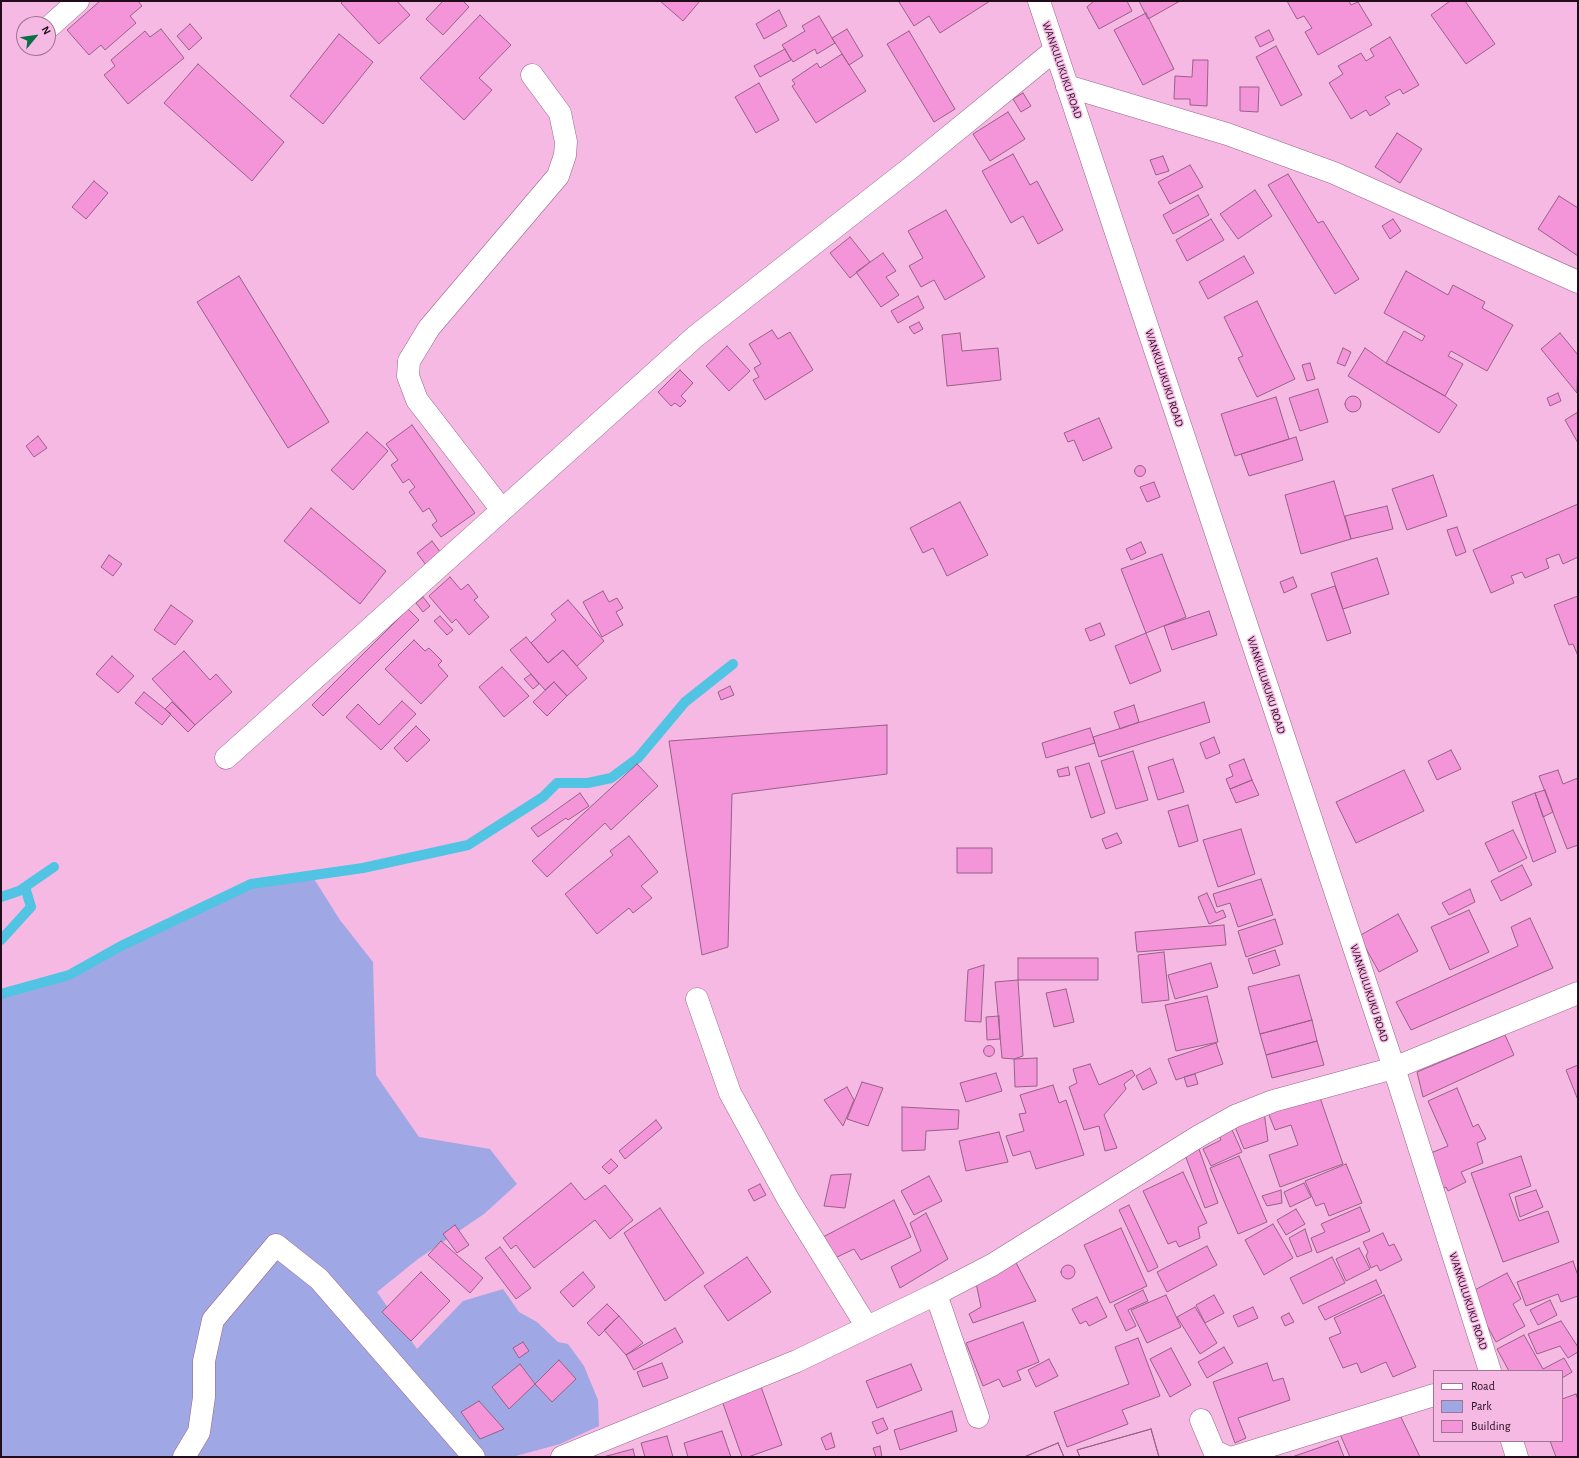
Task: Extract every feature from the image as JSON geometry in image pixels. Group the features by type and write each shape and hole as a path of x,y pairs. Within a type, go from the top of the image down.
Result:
{"street":[{"path":"56,21 78,1"},
{"name":"WANKULUKUKU ROAD","path":"1038,1 1394,1068 1490,1370"},
{"path":"226,758 696,336 908,170 1055,50"},
{"path":"502,510 417,400 408,376 409,361 429,328 558,176 565,156 566,142 560,113 532,75"},
{"path":"1067,86 1227,134 1334,173 1578,282"},
{"path":"562,1457 797,1361 936,1294 992,1265 1199,1136 1235,1116 1273,1102 1394,1068 1578,993"},
{"path":"697,999 730,1093 788,1199 867,1327"},
{"path":"184,1457 199,1432 204,1397 204,1361 213,1320 276,1245 319,1280 474,1457"},
{"path":"936,1294 978,1417"},
{"path":"1234,1457 1433,1395"},
{"path":"1201,1420 1214,1451 1227,1457"},
{"path":"1512,1442 1517,1457"}],"green space":[{"path":"311,874 340,920 373,962 376,1075 419,1137 490,1149 517,1184 484,1214 418,1259 377,1292 417,1349 463,1301 503,1289 519,1312 537,1322 558,1342 568,1344 584,1366 598,1400 599,1426 560,1444 512,1457 1,1457 1,991 69,975 121,946 251,884"}],"building":[{"path":"100,1 138,1 142,6 130,16 136,23 105,50 101,45 89,55 67,30"},
{"path":"343,1 397,1 410,15 379,44 341,3"},
{"path":"443,1 463,1 469,7 443,35 426,19"},
{"path":"660,1 700,1 683,21"},
{"path":"990,1 940,33 929,16 914,26 899,2"},
{"path":"1094,1 1127,1 1132,11 1099,29 1087,7"},
{"path":"1139,1 1180,1 1148,19"},
{"path":"1287,1 1349,1 1351,5 1358,2 1372,25 1318,55 1305,32 1312,28 1304,16 1297,19"},
{"path":"1450,1 1465,1 1495,44 1466,64 1431,15"},
{"path":"779,10 787,26 764,39 756,24"},
{"path":"1146,13 1174,69 1143,85 1114,30"},
{"path":"480,15 511,45 479,78 492,90 464,120 420,78"},
{"path":"819,16 835,43 817,54 815,49 793,62 782,45 805,31 802,26"},
{"path":"190,24 202,38 189,50 177,36"},
{"path":"161,29 184,58 128,104 104,75 115,66 111,60 145,31 150,37"},
{"path":"847,29 863,56 849,65 832,38"},
{"path":"1269,30 1274,40 1260,47 1255,37"},
{"path":"909,31 955,109 934,122 887,44"},
{"path":"339,34 373,62 323,124 290,96"},
{"path":"1390,37 1419,85 1403,94 1400,89 1385,97 1390,104 1370,116 1366,110 1351,119 1329,83 1343,74 1338,66 1361,53 1366,61 1374,56 1370,49"},
{"path":"1276,46 1302,95 1281,106 1256,57"},
{"path":"785,49 791,60 760,77 754,66"},
{"path":"842,54 866,91 816,123 792,86 795,84 792,80 817,63 820,68"},
{"path":"1193,60 1208,60 1207,106 1190,105 1190,99 1174,99 1175,76 1192,77"},
{"path":"198,64 284,142 252,181 164,103"},
{"path":"759,83 779,120 756,133 735,97"},
{"path":"1240,87 1259,87 1258,112 1240,111"},
{"path":"1023,93 1031,106 1021,112 1013,99"},
{"path":"1008,112 1025,139 990,161 973,134"},
{"path":"1397,133 1422,149 1400,183 1375,167"},
{"path":"1013,154 1030,185 1037,181 1063,230 1038,244 1023,216 1011,223 982,171"},
{"path":"1163,156 1169,171 1156,175 1150,160"},
{"path":"1190,165 1203,187 1170,204 1158,182"},
{"path":"1288,174 1318,223 1323,221 1359,279 1335,294 1268,185"},
{"path":"94,181 108,193 86,219 72,207"},
{"path":"1255,190 1272,216 1238,239 1220,214"},
{"path":"1198,195 1209,215 1173,234 1163,215"},
{"path":"1559,196 1578,208 1578,256 1538,229"},
{"path":"946,210 985,277 945,300 934,280 921,287 909,266 923,258 908,231"},
{"path":"1211,219 1224,240 1187,261 1176,240"},
{"path":"1393,219 1401,231 1390,239 1382,226"},
{"path":"850,237 870,262 850,278 830,253"},
{"path":"883,253 896,271 886,277 899,295 881,307 856,272"},
{"path":"1244,256 1254,273 1208,299 1199,282"},
{"path":"1406,271 1448,295 1453,285 1485,302 1482,308 1513,325 1487,371 1451,351 1448,356 1463,364 1445,396 1386,363 1404,331 1422,341 1425,336 1384,313"},
{"path":"239,276 329,422 288,448 197,302"},
{"path":"918,296 924,308 898,323 891,311"},
{"path":"1257,301 1295,379 1257,397 1238,358 1243,356 1224,317"},
{"path":"919,322 923,329 914,334 909,327"},
{"path":"772,330 778,339 790,332 813,370 765,400 753,380 759,377 754,368 761,364 749,344"},
{"path":"960,333 962,351 998,348 1001,380 947,386 942,335"},
{"path":"1560,333 1578,355 1577,393 1541,349"},
{"path":"727,346 750,371 729,391 706,366"},
{"path":"1343,348 1351,352 1345,366 1337,363"},
{"path":"1365,348 1386,363 1445,396 1457,405 1439,433 1348,376"},
{"path":"1310,363 1315,379 1307,381 1302,365"},
{"path":"680,370 693,383 681,396 686,401 680,407 675,403 671,406 658,392"},
{"path":"1318,389 1328,422 1300,431 1289,398"},
{"path":"1558,393 1561,401 1550,406 1547,398"},
{"path":"1350,396 1356,396 1361,401 1359,410 1356,412 1350,412 1345,407 1345,401"},
{"path":"1276,397 1289,439 1235,456 1221,414"},
{"path":"1578,412 1578,443 1565,420"},
{"path":"1099,418 1112,448 1083,461 1074,440 1068,442 1064,433"},
{"path":"412,425 475,513 441,537 432,525 437,521 429,508 423,512 409,492 415,487 409,479 403,483 391,465 398,460 386,444"},
{"path":"367,432 388,451 353,490 331,470"},
{"path":"38,436 47,448 34,457 26,446"},
{"path":"1296,437 1303,460 1249,476 1241,454"},
{"path":"1140,465 1144,467 1146,471 1144,475 1140,477 1136,475 1134,471 1136,467"},
{"path":"1433,475 1447,516 1407,530 1392,489"},
{"path":"1334,481 1351,539 1301,554 1285,495"},
{"path":"1154,482 1160,497 1147,502 1140,487"},
{"path":"960,502 988,555 947,576 933,548 923,553 910,528"},
{"path":"1578,504 1578,557 1563,564 1559,554 1546,559 1549,568 1525,578 1522,572 1511,576 1514,583 1491,593 1473,550"},
{"path":"1387,506 1393,529 1351,539 1345,516"},
{"path":"311,508 386,571 360,604 284,541"},
{"path":"1457,527 1466,552 1456,556 1447,530"},
{"path":"432,541 441,553 426,565 417,553"},
{"path":"1141,542 1146,553 1131,560 1126,549"},
{"path":"1162,554 1186,617 1146,633 1121,569"},
{"path":"109,555 122,564 113,576 101,567"},
{"path":"1377,558 1389,594 1343,609 1331,573"},
{"path":"450,577 461,590 468,584 478,597 474,600 489,617 469,635 456,619 452,623 429,596"},
{"path":"1293,577 1297,587 1284,593 1280,582"},
{"path":"1335,586 1351,633 1327,641 1311,594"},
{"path":"603,591 609,602 617,598 623,608 616,612 623,625 602,637 583,602"},
{"path":"1578,596 1578,656 1573,644 1569,645 1554,605"},
{"path":"423,597 430,606 423,612 416,603"},
{"path":"568,600 604,641 577,666 563,650 548,663 531,643 556,620 551,614"},
{"path":"171,605 193,621 175,645 154,630"},
{"path":"408,609 419,620 323,716 312,705"},
{"path":"1209,611 1217,635 1172,650 1164,626"},
{"path":"440,616 453,630 447,635 434,621"},
{"path":"1100,623 1105,635 1090,641 1085,629"},
{"path":"1146,633 1161,671 1130,684 1115,646"},
{"path":"526,637 548,663 563,650 587,678 567,696 554,682 545,690 510,650"},
{"path":"414,640 425,651 429,648 442,661 438,665 448,676 421,704 385,669"},
{"path":"184,651 210,680 216,674 232,692 195,725 152,679"},
{"path":"112,656 134,676 118,693 96,674"},
{"path":"502,667 529,696 504,717 479,687"},
{"path":"531,674 539,684 533,689 524,679"},
{"path":"554,682 567,696 547,716 533,702"},
{"path":"730,686 734,695 721,700 718,692"},
{"path":"144,692 171,714 162,725 135,703"},
{"path":"402,701 416,714 381,750 346,717 358,704 379,725"},
{"path":"172,702 195,725 188,732 165,709"},
{"path":"1204,702 1210,722 1099,757 1093,737"},
{"path":"1134,705 1139,722 1120,729 1114,712"},
{"path":"887,725 887,774 732,794 728,947 702,955 669,741"},
{"path":"416,726 430,740 407,762 394,748"},
{"path":"1090,728 1095,743 1046,758 1042,743"},
{"path":"1214,737 1220,753 1206,759 1200,743"},
{"path":"1451,750 1461,769 1437,780 1428,761"},
{"path":"1133,751 1148,800 1116,809 1101,761"},
{"path":"1173,759 1184,792 1158,800 1148,767"},
{"path":"1244,759 1252,780 1230,789 1226,779 1233,776 1229,765"},
{"path":"1089,763 1105,813 1091,818 1075,767"},
{"path":"637,764 658,786 611,830 605,823 547,877 532,861"},
{"path":"1068,767 1070,775 1059,777 1057,770"},
{"path":"1404,770 1424,811 1356,843 1336,802"},
{"path":"1558,770 1563,784 1578,778 1578,845 1567,849 1539,776"},
{"path":"1252,780 1259,795 1236,803 1230,789"},
{"path":"1545,790 1553,812 1543,817 1535,793"},
{"path":"580,793 589,806 568,820 566,818 538,837 531,828"},
{"path":"1535,793 1556,852 1533,862 1512,802"},
{"path":"1188,805 1198,841 1179,847 1168,811"},
{"path":"1241,829 1255,874 1218,887 1203,840"},
{"path":"1513,830 1527,858 1499,872 1485,843"},
{"path":"1117,833 1122,843 1106,849 1102,839"},
{"path":"629,836 658,872 641,886 652,898 633,913 629,908 597,934 565,894 613,855 610,851"},
{"path":"957,848 992,848 992,873 957,873"},
{"path":"1522,865 1532,885 1501,901 1491,881"},
{"path":"1261,879 1273,915 1238,927 1230,903 1217,907 1213,894"},
{"path":"1470,889 1475,902 1449,915 1442,903"},
{"path":"1207,893 1216,913 1223,910 1226,917 1209,924 1198,897"},
{"path":"1469,910 1489,952 1450,970 1431,927"},
{"path":"1398,914 1418,951 1379,972 1359,936"},
{"path":"1530,918 1553,968 1411,1030 1396,1002 1518,946 1511,927"},
{"path":"1275,919 1283,944 1246,957 1238,931"},
{"path":"1224,925 1226,945 1137,952 1135,932"},
{"path":"1275,950 1280,965 1253,974 1248,959"},
{"path":"1164,952 1169,1000 1142,1003 1138,955"},
{"path":"1018,958 1098,958 1098,980 1018,980"},
{"path":"1211,963 1218,987 1175,999 1168,975"},
{"path":"984,965 981,1022 965,1021 968,970"},
{"path":"1299,975 1312,1020 1260,1034 1248,987"},
{"path":"1018,980 1023,1056 1014,1059 1002,1058 995,982"},
{"path":"1066,989 1074,1022 1054,1027 1046,993"},
{"path":"1207,996 1218,1042 1176,1051 1165,1005"},
{"path":"999,1016 1000,1039 987,1040 986,1017"},
{"path":"1312,1020 1317,1041 1266,1055 1260,1034"},
{"path":"1505,1035 1514,1055 1423,1097 1417,1072"},
{"path":"1317,1041 1324,1065 1272,1078 1266,1055"},
{"path":"1216,1043 1223,1064 1176,1080 1168,1059"},
{"path":"989,1045 993,1047 995,1051 993,1055 989,1057 985,1055 983,1051 985,1047"},
{"path":"1037,1058 1037,1086 1015,1087 1014,1059"},
{"path":"1090,1064 1099,1085 1132,1070 1135,1075 1124,1084 1126,1089 1104,1115 1117,1148 1105,1151 1099,1126 1084,1130 1069,1087 1077,1083 1073,1069"},
{"path":"1578,1065 1578,1100 1566,1070"},
{"path":"1150,1068 1157,1083 1143,1090 1136,1076"},
{"path":"996,1073 1002,1091 966,1102 960,1083"},
{"path":"1195,1074 1198,1084 1187,1087 1184,1077"},
{"path":"862,1082 883,1088 868,1126 847,1119"},
{"path":"1053,1085 1059,1103 1066,1100 1084,1155 1036,1169 1030,1151 1013,1156 1006,1136 1024,1131 1019,1114 1026,1113 1020,1095"},
{"path":"847,1087 854,1100 843,1126 824,1100"},
{"path":"1457,1088 1473,1127 1478,1124 1486,1139 1477,1143 1483,1163 1461,1172 1466,1182 1448,1191 1446,1187 1438,1191 1426,1155 1448,1146 1428,1101"},
{"path":"1318,1092 1343,1164 1280,1187 1269,1155 1298,1145 1291,1125 1275,1130 1267,1110"},
{"path":"902,1107 959,1110 958,1129 926,1131 925,1150 902,1151"},
{"path":"1264,1112 1268,1141 1244,1149 1233,1122"},
{"path":"656,1120 662,1128 625,1159 619,1151"},
{"path":"1230,1125 1242,1152 1211,1166 1203,1149 1221,1140 1217,1131"},
{"path":"999,1132 1008,1162 966,1171 959,1141"},
{"path":"1199,1149 1218,1203 1205,1208 1185,1155"},
{"path":"1239,1156 1267,1222 1238,1234 1210,1168"},
{"path":"1521,1156 1531,1186 1509,1194 1519,1221 1548,1211 1559,1242 1503,1262 1471,1173"},
{"path":"611,1159 618,1166 609,1174 602,1167"},
{"path":"1346,1164 1362,1203 1329,1216 1324,1203 1316,1206 1305,1181"},
{"path":"1183,1172 1207,1223 1198,1227 1200,1238 1179,1247 1176,1241 1168,1244 1143,1191"},
{"path":"851,1174 845,1208 824,1206 831,1175"},
{"path":"929,1176 942,1201 914,1215 901,1191"},
{"path":"571,1183 585,1200 605,1185 633,1220 610,1239 595,1220 534,1268 516,1245 511,1249 503,1238"},
{"path":"1304,1183 1311,1197 1290,1207 1284,1192"},
{"path":"760,1184 766,1195 754,1201 748,1190"},
{"path":"1281,1190 1282,1203 1267,1206 1262,1196"},
{"path":"1536,1190 1543,1207 1520,1217 1515,1197"},
{"path":"894,1200 911,1237 861,1260 854,1249 833,1259 821,1238"},
{"path":"1129,1205 1158,1267 1148,1272 1119,1210"},
{"path":"1360,1207 1370,1231 1317,1253 1311,1238 1325,1232 1321,1224"},
{"path":"660,1208 704,1273 665,1301 624,1233"},
{"path":"1296,1209 1305,1224 1286,1235 1277,1220"},
{"path":"926,1213 948,1259 900,1288 891,1267 921,1251 910,1223"},
{"path":"1273,1224 1293,1258 1264,1275 1245,1240"},
{"path":"455,1225 469,1245 457,1253 443,1234"},
{"path":"1121,1228 1147,1286 1110,1303 1084,1245"},
{"path":"1305,1229 1312,1251 1297,1257 1289,1238"},
{"path":"1383,1233 1389,1246 1394,1244 1402,1260 1380,1271 1377,1265 1371,1268 1366,1256 1368,1252 1363,1242"},
{"path":"441,1241 483,1278 470,1293 428,1255"},
{"path":"1207,1246 1217,1265 1167,1292 1157,1272"},
{"path":"500,1247 531,1288 516,1299 485,1258"},
{"path":"1359,1248 1370,1269 1346,1281 1336,1259"},
{"path":"747,1257 771,1292 728,1321 704,1286"},
{"path":"1013,1257 1036,1301 973,1323 969,1314 981,1307 975,1278"},
{"path":"1332,1257 1345,1283 1303,1304 1290,1278"},
{"path":"1573,1261 1578,1276 1578,1296 1561,1302 1558,1294 1526,1306 1517,1282"},
{"path":"1065,1265 1071,1265 1075,1269 1075,1275 1071,1279 1065,1279 1061,1275 1061,1269"},
{"path":"421,1272 450,1301 411,1341 382,1312"},
{"path":"583,1272 595,1287 573,1307 560,1292"},
{"path":"1507,1273 1521,1299 1513,1304 1525,1326 1496,1342 1469,1293"},
{"path":"1376,1280 1382,1293 1325,1320 1318,1307"},
{"path":"1143,1290 1148,1301 1128,1310 1136,1326 1126,1331 1114,1305"},
{"path":"1166,1295 1181,1327 1147,1343 1131,1310"},
{"path":"1214,1295 1224,1313 1205,1323 1196,1305"},
{"path":"1384,1295 1416,1367 1393,1377 1386,1362 1361,1373 1357,1363 1343,1368 1329,1338 1341,1333 1334,1318"},
{"path":"1097,1297 1107,1317 1089,1326 1086,1321 1080,1324 1072,1309"},
{"path":"1550,1300 1557,1315 1538,1325 1530,1310"},
{"path":"607,1304 619,1316 599,1336 587,1323"},
{"path":"1195,1307 1217,1343 1200,1354 1177,1317"},
{"path":"1253,1307 1258,1318 1238,1327 1233,1316"},
{"path":"1289,1313 1294,1322 1285,1326 1281,1317"},
{"path":"619,1316 643,1343 626,1355 604,1330"},
{"path":"1561,1321 1578,1347 1578,1352 1568,1358 1560,1346 1537,1354 1528,1334"},
{"path":"1023,1322 1039,1362 1017,1371 1021,1380 1003,1387 999,1379 983,1386 966,1343"},
{"path":"675,1328 683,1342 634,1370 626,1355"},
{"path":"1524,1335 1543,1369 1564,1358 1572,1372 1563,1377 1563,1370 1508,1370 1497,1349"},
{"path":"1138,1338 1160,1396 1122,1410 1128,1424 1067,1447 1054,1412 1129,1384 1115,1347"},
{"path":"523,1342 529,1351 519,1358 513,1348"},
{"path":"1224,1347 1233,1363 1207,1378 1198,1362"},
{"path":"1171,1348 1191,1385 1170,1397 1150,1359"},
{"path":"1049,1359 1058,1376 1036,1387 1028,1370"},
{"path":"559,1360 576,1379 552,1402 535,1384"},
{"path":"662,1363 668,1378 643,1387 637,1372"},
{"path":"1267,1363 1273,1381 1283,1378 1290,1400 1238,1418 1246,1438 1235,1443 1213,1382"},
{"path":"520,1364 535,1384 509,1409 492,1387"},
{"path":"911,1364 922,1390 877,1408 866,1381"},
{"path":"760,1384 782,1445 748,1457 742,1457 721,1398"},
{"path":"1576,1394 1578,1400 1578,1457 1556,1457 1550,1442 1563,1442 1563,1399"},
{"path":"479,1401 504,1429 480,1439 461,1412"},
{"path":"952,1411 957,1431 900,1450 894,1430"},
{"path":"1398,1411 1420,1457 1350,1457 1339,1432"},
{"path":"883,1418 888,1429 877,1434 872,1422"},
{"path":"1151,1429 1159,1457 1080,1457 1077,1450"},
{"path":"1151,1429 1159,1457 1080,1457 1077,1450"},
{"path":"722,1431 731,1457 688,1457 684,1443"},
{"path":"831,1433 835,1447 826,1450 821,1438"},
{"path":"667,1436 673,1457 645,1457 641,1443"},
{"path":"1338,1441 1344,1457 1292,1457"},
{"path":"1058,1443 1064,1457 1024,1457"},
{"path":"1058,1443 1064,1457 1024,1457"},
{"path":"880,1446 882,1457 876,1457 873,1448"},
{"path":"633,1449 635,1457 603,1457"}],"waterway":[{"path":"1,994 69,975 121,946 251,884 363,868 468,845 543,797 557,783 588,783 611,778 638,758 685,702 733,664"},
{"path":"1,897 19,891 54,867"},
{"path":"1,940 31,907 25,887"}]}
